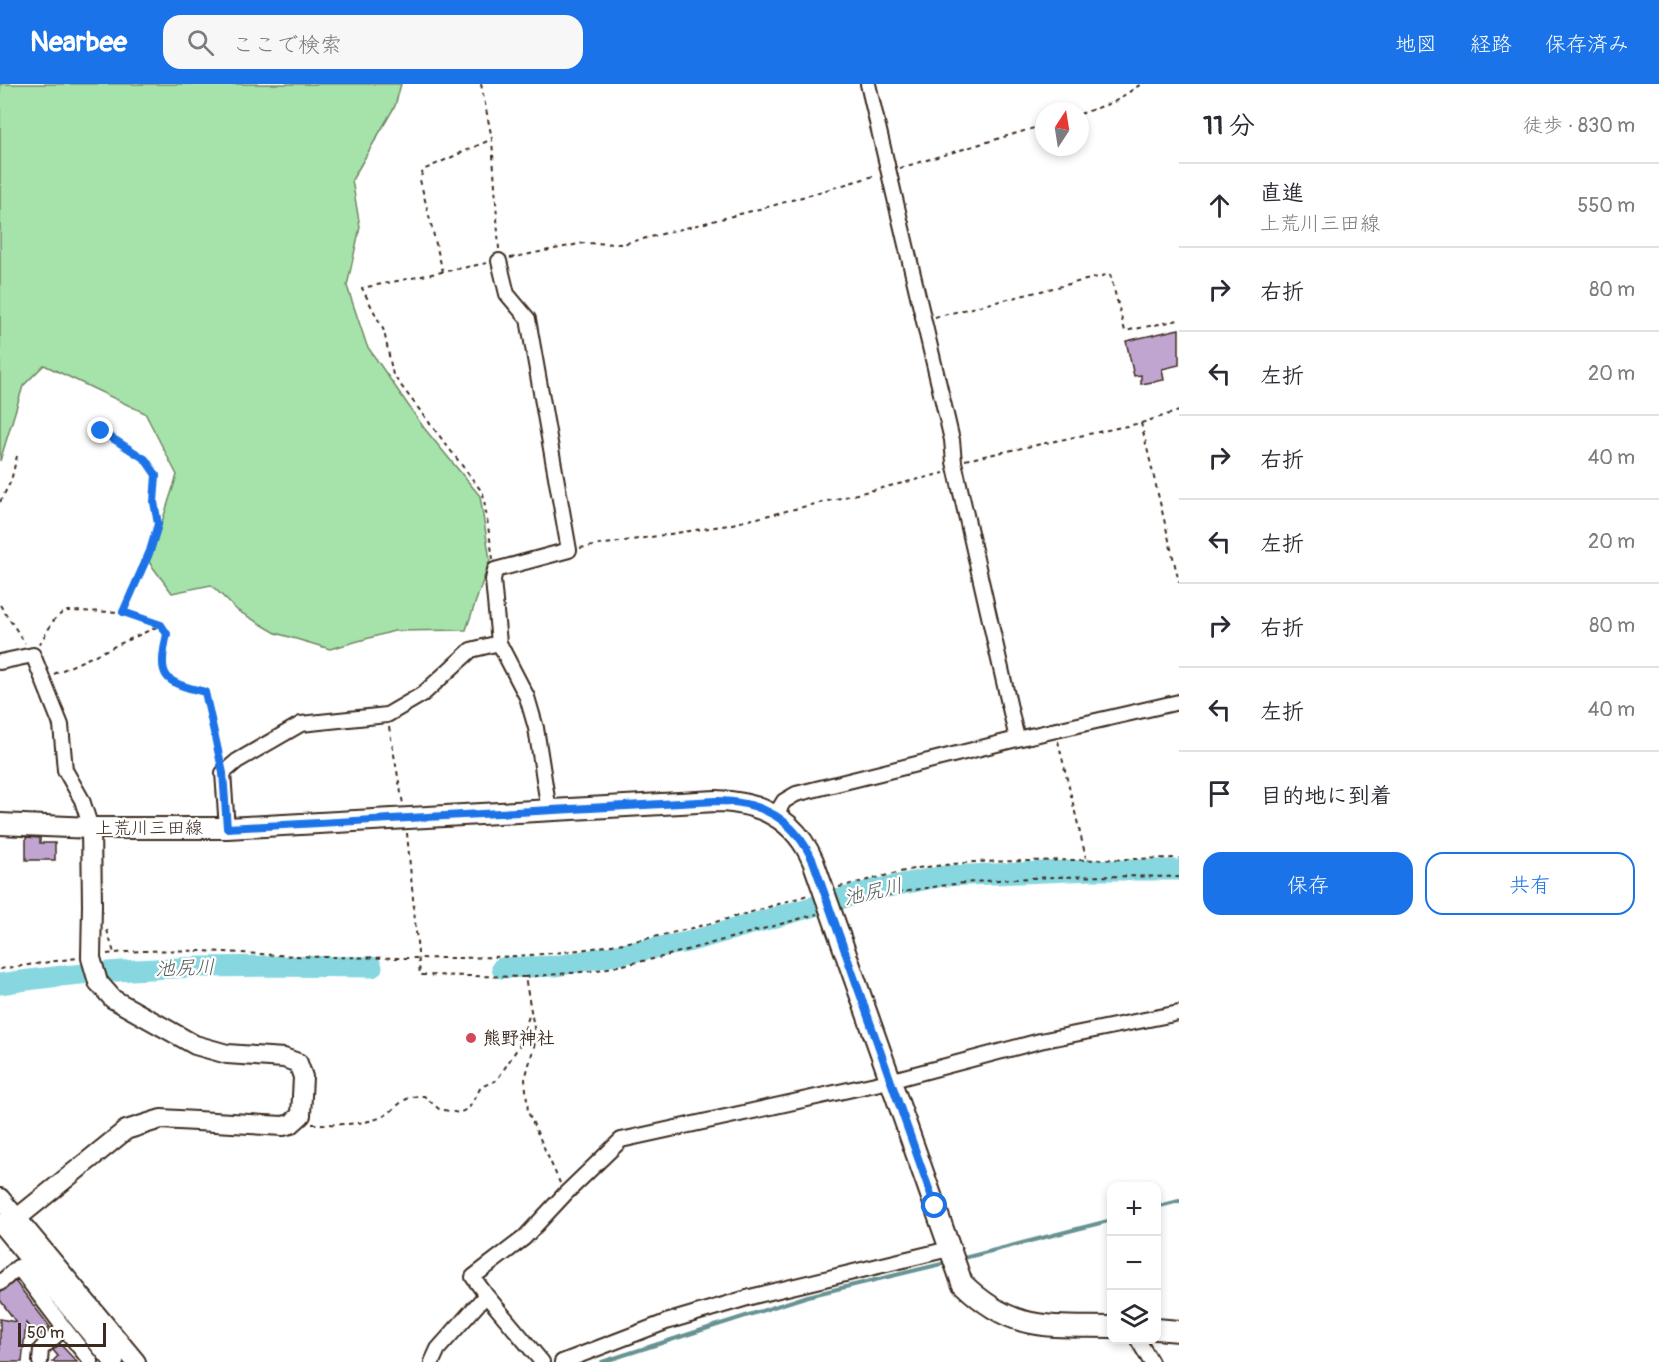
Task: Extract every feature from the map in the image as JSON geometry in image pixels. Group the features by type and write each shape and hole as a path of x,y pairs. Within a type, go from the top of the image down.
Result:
{"main road":[{"name":"上荒川三田線","path":"0,824 91,828 227,828 716,801 738,801 776,814 793,827 806,844 962,1283 980,1301 1008,1318 1044,1326 1107,1327"},
{"path":"1161,1329 1179,1331"}],"street":[{"path":"868,84 924,319 1017,739"},
{"path":"499,261 507,294 528,319 569,550 495,570 493,580 499,643 527,697 536,728 549,812"},
{"path":"227,828 223,773 237,760 301,724 387,715 423,694 471,650 499,643"},
{"path":"0,662 33,656 61,725 65,770 82,800 91,828 91,958 98,982 113,999 195,1045 227,1054 284,1058 298,1063 303,1077 301,1114 291,1124 283,1126 161,1119 143,1123 126,1130 5,1225"},
{"path":"776,814 784,801 796,794 1017,739 1179,702"},
{"path":"542,1362 473,1277 524,1238 565,1194 621,1140 889,1081 1040,1041 1179,1013"},
{"path":"0,1197 5,1225 114,1362"},
{"path":"5,1225 136,1362"},
{"path":"561,1362 666,1322 754,1296 952,1258"},
{"path":"0,1283 18,1267 91,1362"},
{"path":"432,1362 438,1349 486,1294"},
{"path":"40,1362 41,1349 64,1328"},
{"path":"1140,1344 1151,1362"}],"path":[{"path":"481,84 492,139 499,261"},
{"path":"1089,111 1114,102 1142,84"},
{"path":"495,570 483,493 393,375 384,331 362,288 584,243 623,244 775,205 1035,128"},
{"path":"443,272 420,180 423,171 492,139"},
{"path":"924,319 1110,274 1125,331 1179,320"},
{"path":"569,550 728,525 942,474 954,462 1141,423 1179,411"},
{"path":"1141,423 1179,582"},
{"path":"101,431 145,459 156,475 154,502 158,524 150,551 123,612"},
{"path":"0,502 11,481 17,456"},
{"path":"0,605 33,656 54,620 64,611 123,612 161,625 167,634 163,653 164,674 174,684 205,692 223,773"},
{"path":"44,679 161,625"},
{"path":"387,715 406,817 416,956 420,975 525,977 593,971 657,957 873,898 950,884 1179,877"},
{"path":"1055,730 1086,858"},
{"path":"102,955 216,951 328,957 510,956 578,951 652,937 917,868 1002,860 1179,858"},
{"path":"0,969 78,958"},
{"path":"525,977 536,1039 525,1079 528,1113 565,1194"},
{"path":"291,1124 344,1124 380,1118 410,1096 424,1096 439,1109 459,1113 469,1108 481,1087 497,1080 519,1046 531,1010"}],"green space":[{"path":"0,84 401,84 395,106 352,180 360,227 347,286 367,346 424,428 480,496 490,560 466,630 394,631 330,649 276,633 238,611 211,585 172,593 149,562 177,475 145,413 44,365 23,386 0,461"}],"building":[{"path":"1179,329 1179,365 1162,369 1164,380 1141,384 1141,375 1134,376 1126,341"},
{"path":"26,837 40,838 40,843 55,843 55,860 26,860"},
{"path":"15,1281 50,1327 37,1337 26,1323 22,1362 0,1362 0,1319 16,1322 0,1300 0,1292"},
{"path":"60,1344 77,1362 52,1362 58,1356 53,1350"}],"waterway":[{"name":"池尻川","path":"502,968 556,966 688,942 872,890 944,876 1093,870 1179,870"},
{"name":"池尻川","path":"0,984 139,970 232,966 372,967"},
{"path":"1161,1206 1179,1201"},
{"path":"960,1259 1107,1221"},
{"path":"602,1362 808,1296 950,1262"}],"place":[{"name":"熊野神社","path":"471,1038"}],"route":[{"path":"101,431 145,459 156,475 154,502 158,524 150,551 123,612 161,625 167,634 163,653 164,674 174,684 205,692 223,773 227,828 716,801 738,801 776,814 793,827 806,844 813,861 935,1206"}]}
